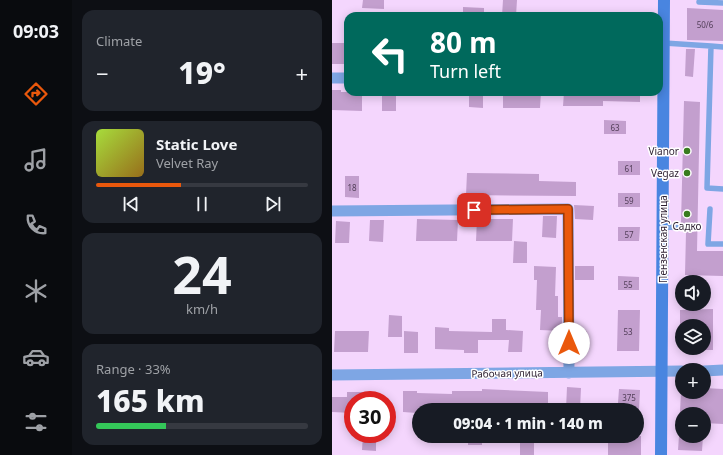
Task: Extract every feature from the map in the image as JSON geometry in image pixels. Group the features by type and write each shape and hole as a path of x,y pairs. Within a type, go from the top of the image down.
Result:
{"street":[{"name":"Пензенская улица","path":"663,54 664,0"},
{"path":"332,78 344,78"},
{"name":"Пензенская улица","path":"661,96 663,227 661,455"},
{"path":"332,211 568,209 569,373"},
{"path":"711,370 723,370"},
{"name":"Рабочая улица","path":"332,375 675,371"}],"lane":[{"path":"699,2 723,3"},
{"path":"664,43 723,47"},
{"path":"710,46 707,188 723,189"},
{"path":"710,209 708,244 723,244"},
{"path":"663,227 692,228"}],"building":[{"path":"363,0 384,0 384,9 362,8"},
{"path":"503,0 517,0 516,12 502,12"},
{"path":"463,7 484,8 484,12 463,12"},
{"path":"687,8 723,10 723,41 687,40"},
{"path":"332,43 344,43 344,64 332,64"},
{"path":"686,49 695,49 693,77 685,76"},
{"path":"332,90 341,90 341,92 344,92 344,96 362,96 362,111 332,110"},
{"path":"382,96 396,96 396,111 382,111"},
{"path":"469,96 483,96 483,108 469,107"},
{"path":"503,96 541,96 540,108 503,108"},
{"path":"564,96 640,96 640,102 603,101 603,106 563,106"},
{"path":"684,101 700,102 697,251 723,251 723,276 685,275 686,232 694,232 696,228 694,224 681,223"},
{"path":"604,120 626,121 626,134 604,134"},
{"path":"618,161 640,161 640,175 618,175"},
{"path":"467,173 539,174 539,181 576,182 576,196 466,195"},
{"path":"345,176 359,176 359,198 345,197"},
{"path":"618,193 640,193 640,207 618,207"},
{"path":"574,205 594,206 593,220 575,219"},
{"path":"543,216 557,216 556,238 542,237"},
{"path":"417,219 458,220 457,241 416,241"},
{"path":"477,219 513,219 512,241 476,241"},
{"path":"370,220 384,220 383,242 369,241"},
{"path":"336,221 350,222 349,243 335,243"},
{"path":"618,227 640,227 639,241 618,241"},
{"path":"514,241 527,242 527,263 513,263"},
{"path":"534,266 556,267 555,296 558,296 558,317 562,317 562,331 540,330 541,310 536,310 537,280 534,280"},
{"path":"575,266 594,266 594,280 575,280"},
{"path":"618,276 639,277 639,290 618,290"},
{"path":"711,309 713,309 713,350 711,350 711,319 680,319 680,311 711,311"},
{"path":"618,310 640,310 639,351 617,351"},
{"path":"389,315 402,316 402,337 388,337"},
{"path":"492,319 506,319 506,330 523,331 522,352 508,352 509,340 478,340 478,353 464,353 464,350 435,349 435,327 449,328 449,331 492,332"},
{"path":"335,331 369,331 368,352 334,352"},
{"path":"404,331 418,332 418,353 404,353"},
{"path":"576,331 587,331 586,352 576,352"},
{"path":"567,387 581,388 580,403 566,403"},
{"path":"711,388 723,389 723,424 711,423 711,407 680,407 681,399 711,399"},
{"path":"482,389 548,392 548,403 412,403 412,413 403,412 403,391 452,394 452,391 482,391"},
{"path":"619,389 640,390 639,403 618,403"},
{"path":"332,397 344,397 344,413 332,412"},
{"path":"362,443 376,443 376,451 362,450"},
{"path":"468,443 482,443 482,445 468,445"},
{"path":"520,443 534,443 534,455 520,455"},
{"path":"608,443 641,443 641,455 608,455"},
{"path":"678,443 703,443 702,451 678,450"}],"place":[{"name":"Vianor","path":"687,151"},
{"name":"Vegaz","path":"687,173"},
{"name":"Садко","path":"687,214"}],"route":[{"path":"474,210 568,209 569,343"}]}
